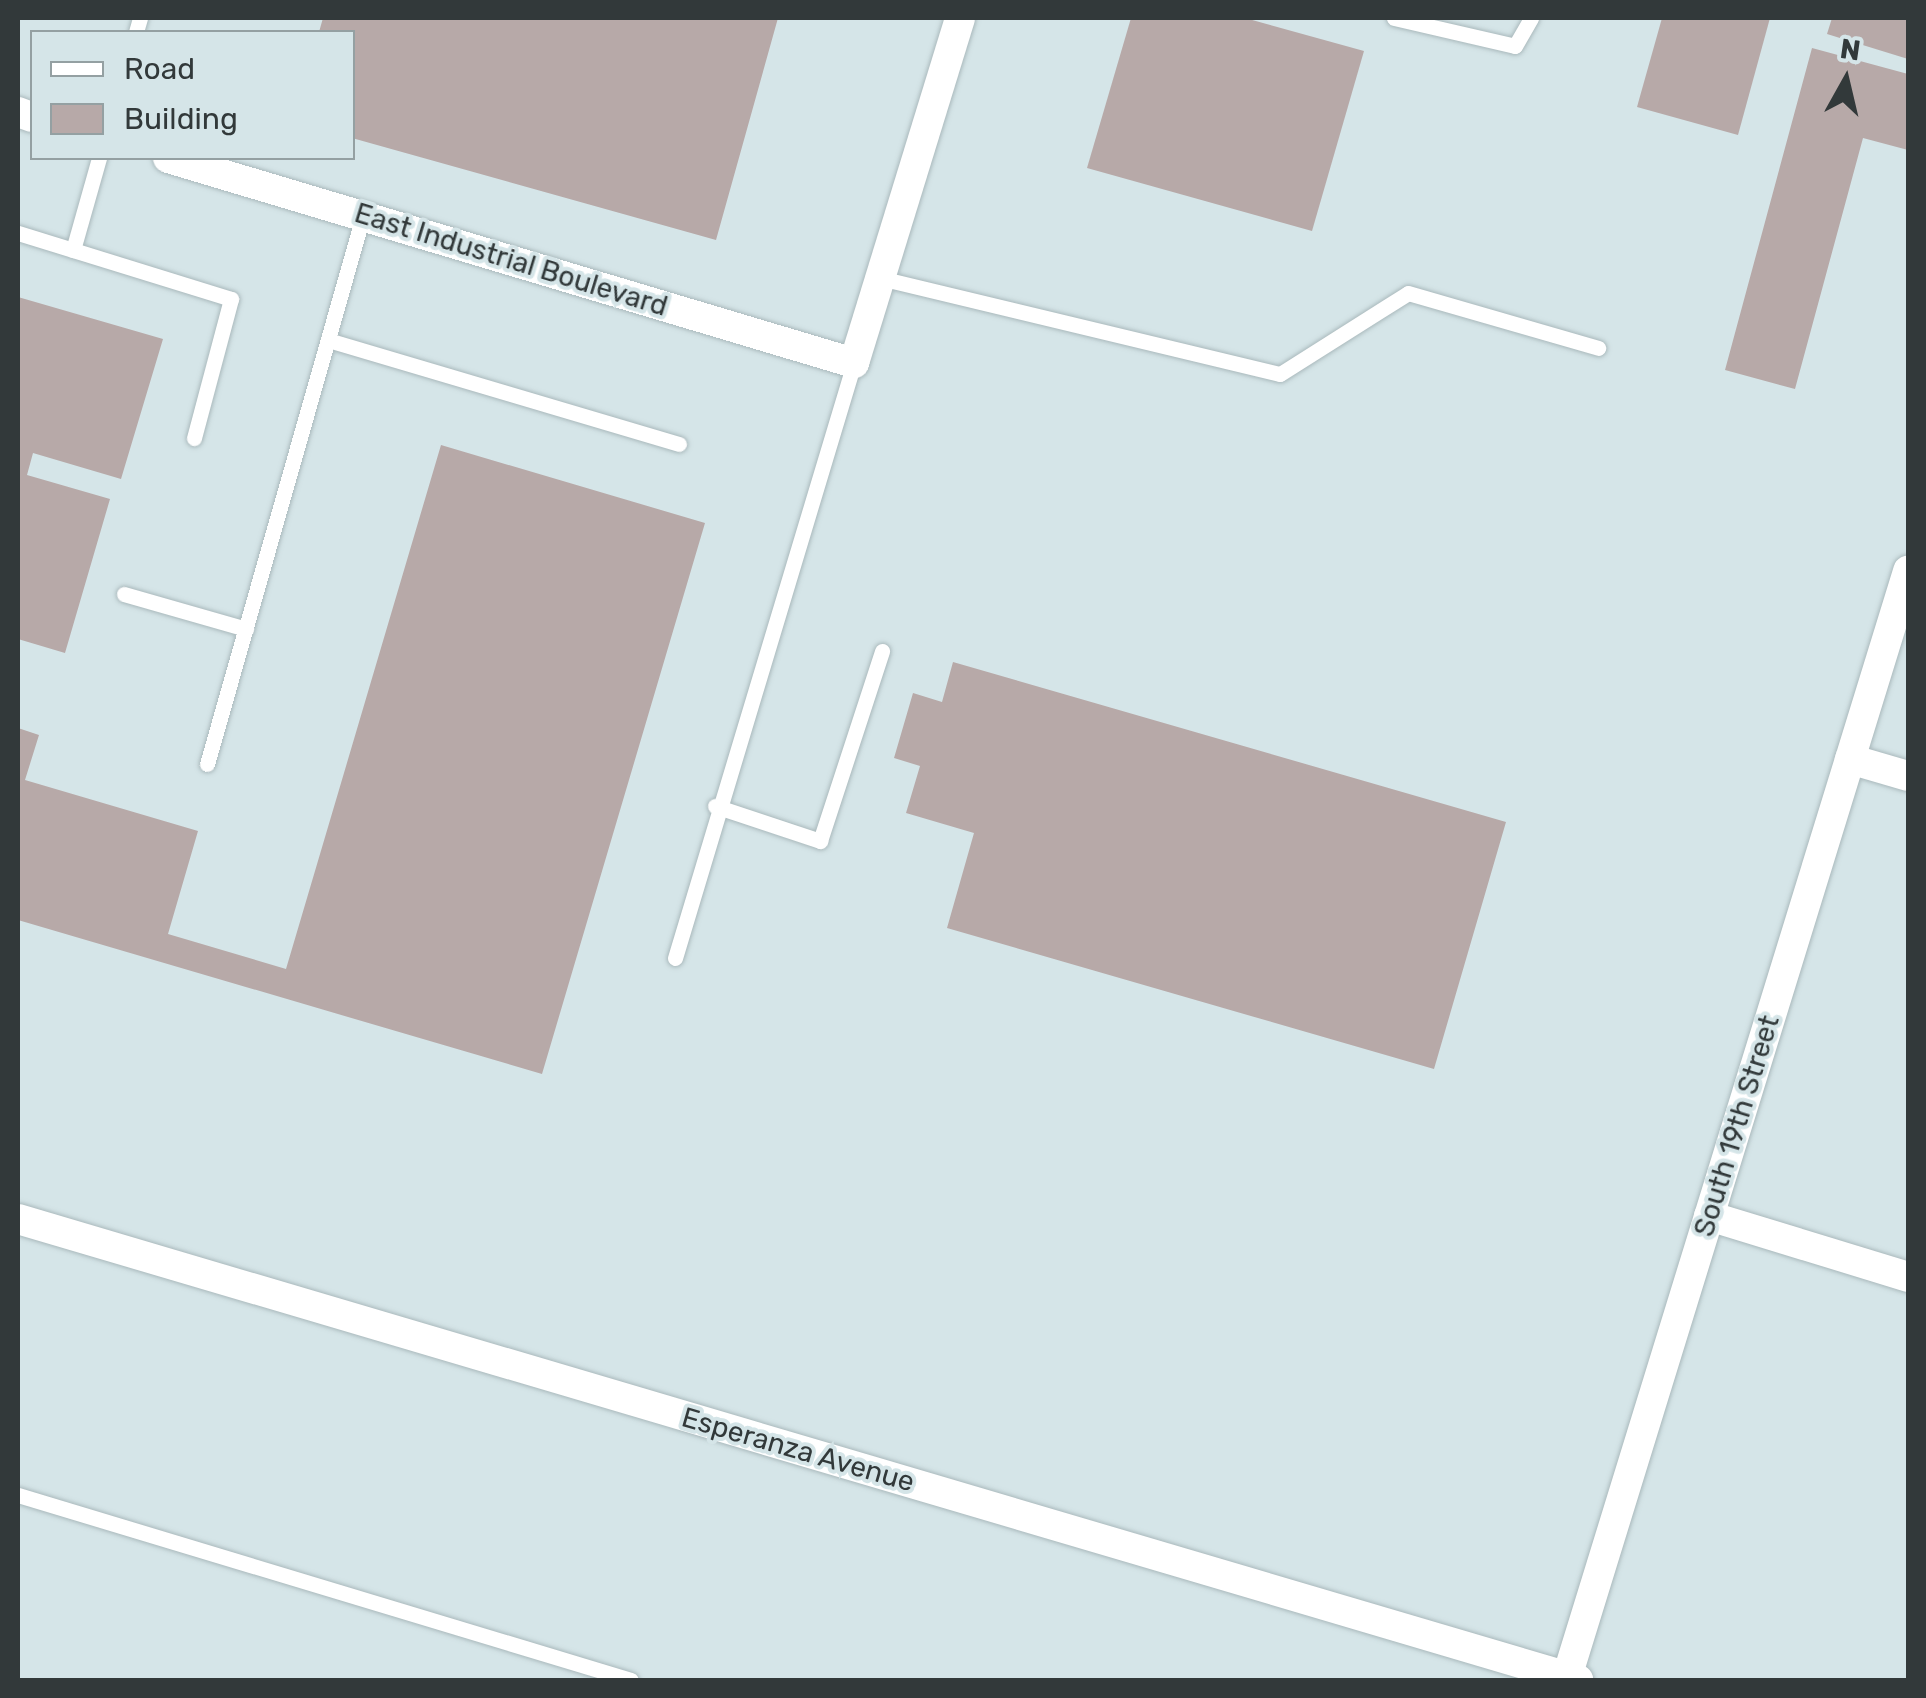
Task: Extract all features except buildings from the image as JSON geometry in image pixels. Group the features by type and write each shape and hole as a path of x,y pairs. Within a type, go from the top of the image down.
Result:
{"street":[{"path":"854,363 960,18"},
{"name":"East Industrial Boulevard","path":"175,160 854,363"},
{"name":"South 19th Street","path":"1570,1679 1908,571"},
{"path":"1850,759 1908,776"},
{"path":"1709,1216 1908,1276"},
{"name":"Esperanza Avenue","path":"18,1218 1570,1679"}],"lane":[{"path":"1394,18 1515,46 1531,18"},
{"path":"73,250 98,160"},
{"path":"207,764 363,216"},
{"path":"18,233 232,299 194,438"},
{"path":"880,278 1280,374 1408,293 1598,348"},
{"path":"328,340 679,444"},
{"path":"675,958 715,806 854,363"},
{"path":"124,594 246,629"},
{"path":"715,806 820,841 882,650"},
{"path":"18,1495 632,1680"}]}
